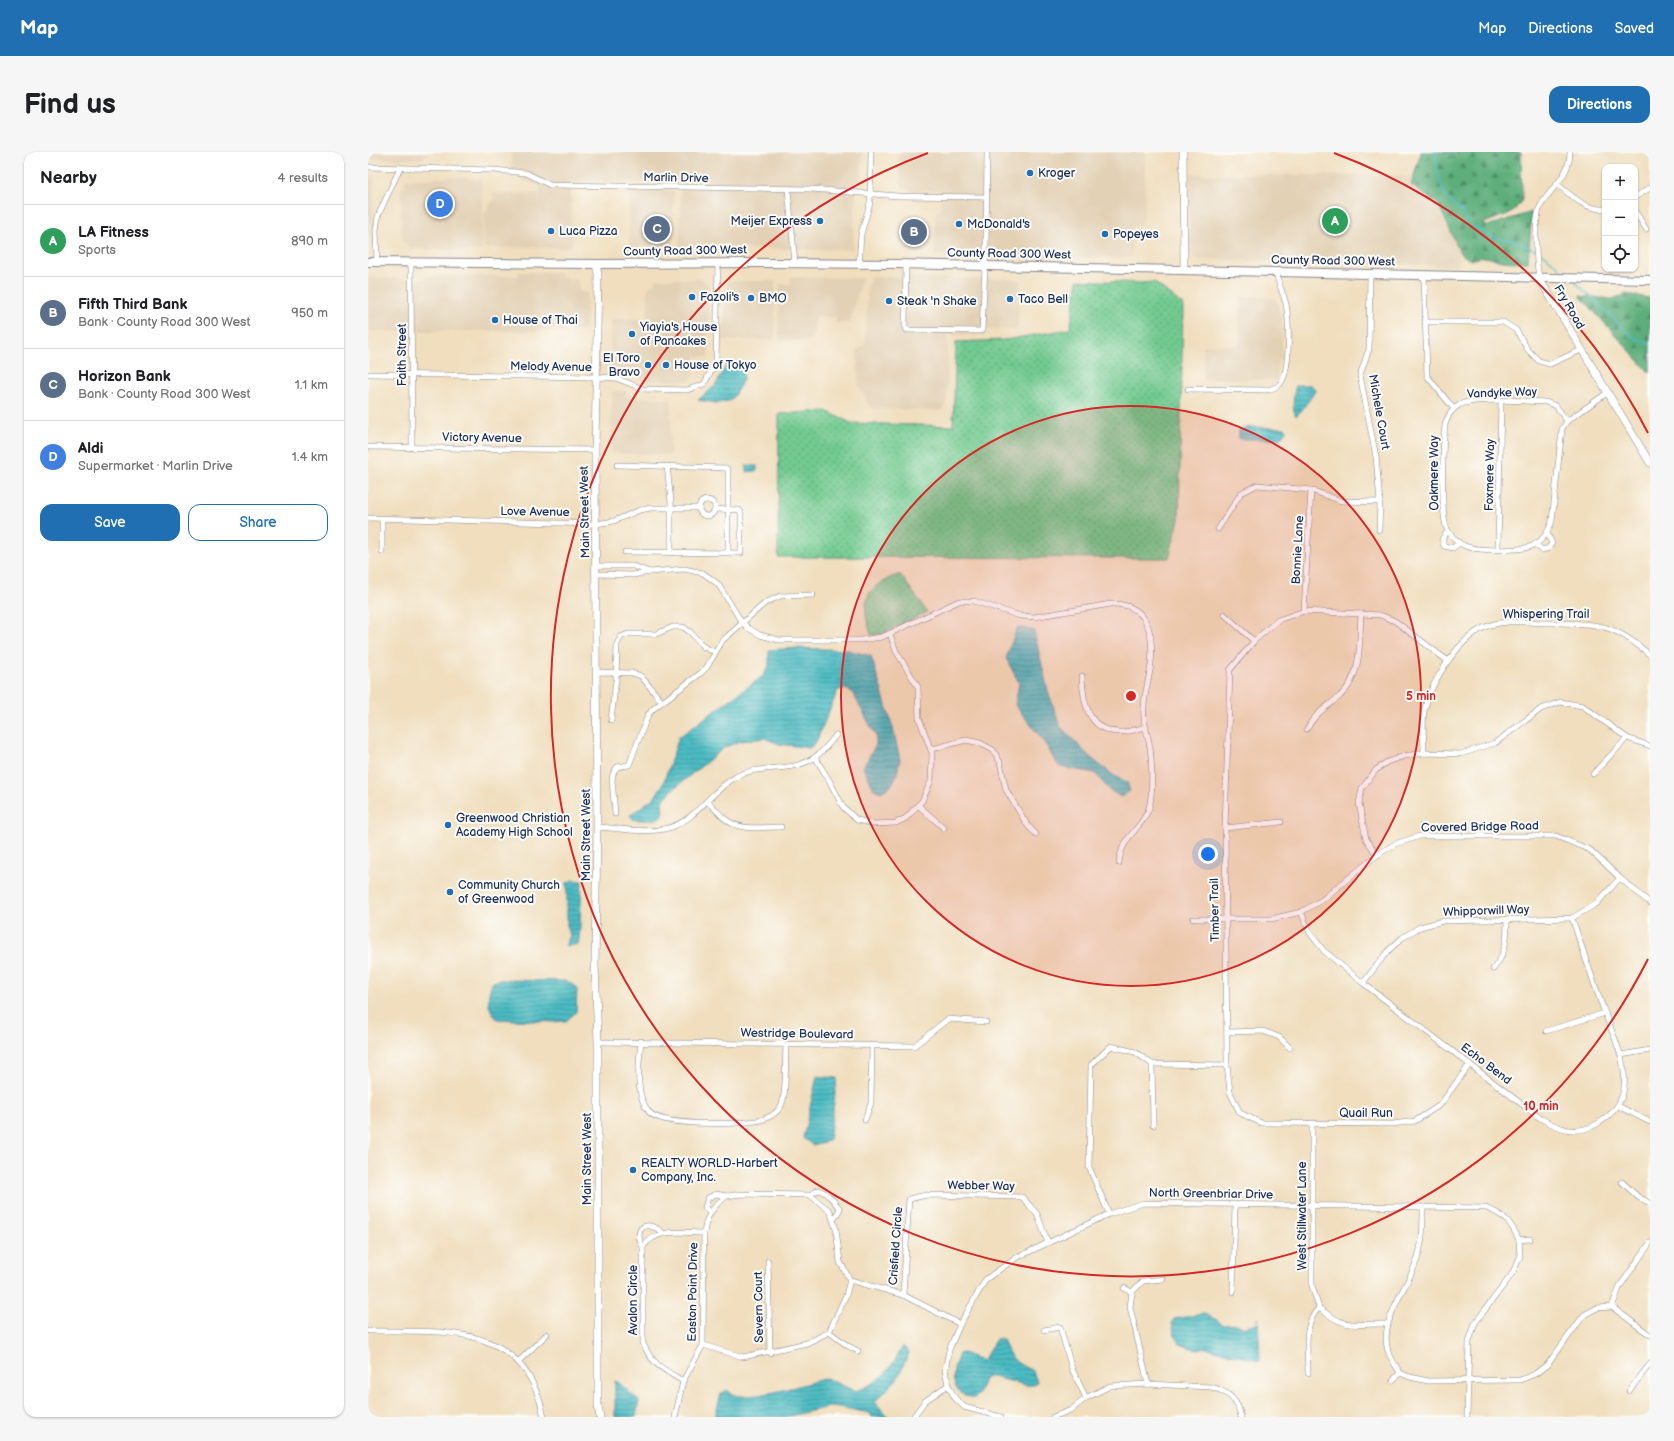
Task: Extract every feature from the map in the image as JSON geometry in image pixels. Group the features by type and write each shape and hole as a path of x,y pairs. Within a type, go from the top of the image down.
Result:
{"main road":[{"path":"1183,152 1184,269"},
{"name":"County Road 300 West","path":"368,262 906,264 1650,280"},
{"name":"Main Street West","path":"596,264 598,274 595,450 597,827 595,965 598,1042 598,1407 596,1417"},
{"name":"Fry Road","path":"1539,278 1650,463"},
{"name":"Main Street West","path":"598,1407 600,1417"}],"street":[{"path":"859,264 861,234 870,203 871,194 871,152"},
{"path":"906,264 905,326 909,330 982,330 985,266 987,152"},
{"name":"Fry Road","path":"1539,278 1536,261 1538,213 1541,206 1558,185 1568,166 1570,152"},
{"name":"Marlin Drive","path":"368,167 494,170 526,174 550,185 788,189 923,197 986,197"},
{"path":"377,262 376,230 378,216 400,168"},
{"path":"1558,185 1584,205 1602,209"},
{"path":"1638,195 1650,188"},
{"path":"788,189 795,263"},
{"path":"1638,216 1646,230"},
{"name":"Faith Street","path":"411,262 412,448"},
{"name":"Melody Avenue","path":"368,374 616,378 643,389 686,390 704,384 716,362 718,263"},
{"path":"1188,389 1266,390 1274,388 1281,383 1286,372 1288,352 1287,312 1276,272"},
{"name":"Michele Court","path":"1370,274 1369,349 1360,375 1376,457 1380,502 1379,530"},
{"path":"1424,274 1427,376 1454,408"},
{"path":"1425,322 1503,322 1516,330 1528,350 1539,361 1550,364 1581,350"},
{"path":"1448,531 1442,539 1444,546 1453,548 1459,543 1475,548 1523,548 1542,540 1547,533 1552,520 1561,434 1567,421 1607,393"},
{"name":"Vandyke Way","path":"1454,408 1470,401 1550,403 1559,409 1567,421"},
{"name":"Foxmere Way","path":"1498,548 1501,401"},
{"name":"Oakmere Way","path":"1454,408 1448,417 1444,430 1444,513 1448,531 1459,543"},
{"name":"Victory Avenue","path":"368,447 595,450"},
{"path":"617,465 726,468 728,470 728,552"},
{"path":"667,466 671,508 671,553"},
{"path":"1218,529 1241,493 1257,485 1311,490 1341,500 1380,502"},
{"name":"Bonnie Lane","path":"1304,611 1311,490"},
{"name":"Love Avenue","path":"700,503 714,503 716,509 714,514 701,514 699,508 700,503"},
{"name":"Love Avenue","path":"368,518 382,520 596,524 614,521 640,510 699,508"},
{"name":"Love Avenue","path":"716,509 728,509"},
{"path":"625,552 741,553 741,512 739,510 728,509"},
{"path":"382,520 382,551"},
{"path":"1535,544 1542,550 1549,548 1551,540 1547,533"},
{"path":"596,566 633,566 650,572"},
{"path":"596,574 632,575 684,569 703,573 718,584 743,622 760,635 779,640 861,640 890,634 952,604 968,600 1028,617 1112,604 1130,605 1140,612 1150,634 1151,662 1144,707 1151,759 1149,807 1146,814 1125,841 1119,863"},
{"path":"615,814 612,780 614,770 617,767 629,766 648,714 701,673 707,667 722,641 772,598 787,595 813,595"},
{"path":"1304,611 1380,615 1395,621 1448,661"},
{"name":"Timber Trail","path":"1240,1113 1230,1092 1226,1032 1225,828 1230,670 1254,641 1278,620 1304,611"},
{"path":"1224,614 1254,641"},
{"path":"1307,728 1312,718 1341,695 1359,664 1361,614"},
{"name":"Whispering Trail","path":"1424,753 1424,712 1433,685 1448,661 1472,636 1484,628 1505,622 1592,624 1612,629 1632,640 1650,655"},
{"path":"611,720 616,673 617,644 619,638 624,635 656,634 673,627 683,627 690,632 704,647 715,652"},
{"path":"815,757 829,780 843,808 857,820 874,824 896,823 906,818 918,806 928,790 931,781 933,761 932,749 919,718 918,687 896,651 890,634"},
{"path":"596,672 636,674 645,678 662,702"},
{"path":"1082,676 1085,705 1093,720 1099,725 1118,732 1146,727"},
{"path":"1377,855 1366,839 1360,817 1359,803 1362,788 1376,770 1386,762 1404,756 1424,753 1461,754 1495,743 1541,709 1560,702 1583,706 1627,738 1650,746"},
{"path":"597,827 649,830 668,828 688,818 726,783 745,772 787,767 815,757 836,735"},
{"path":"1593,774 1627,738"},
{"path":"932,749 966,740 980,743 993,750 1000,762 1006,790 1028,826 1036,834"},
{"path":"707,801 727,821 733,824 748,827 781,827"},
{"path":"918,806 944,828"},
{"path":"1225,828 1281,822"},
{"name":"Covered Bridge Road","path":"1193,919 1271,919 1302,912 1322,900 1377,855 1395,844 1420,836 1556,836 1590,850 1620,878 1650,902"},
{"name":"Whipporwill Way","path":"1362,983 1387,952 1402,938 1420,927 1443,921 1572,918 1596,904 1620,878"},
{"name":"Echo Bend","path":"1302,912 1310,933 1324,951 1362,983 1540,1118 1570,1131 1589,1128 1603,1121 1618,1106 1624,1086 1621,1055 1605,1014 1572,918"},
{"path":"1493,969 1501,960 1507,939 1507,920"},
{"path":"1546,1031 1605,1014"},
{"name":"Westridge Boulevard","path":"598,1042 641,1041 786,1045 914,1046 948,1019 986,1022"},
{"path":"1226,1032 1263,1031 1279,1037 1290,1048"},
{"path":"641,1041 638,1072 644,1105 650,1114 686,1124 757,1121 770,1116 781,1106 784,1095 786,1045"},
{"path":"865,1120 870,1103 872,1045"},
{"path":"1109,1214 1090,1168 1091,1065 1111,1046 1135,1052 1152,1064 1227,1065"},
{"path":"1621,1055 1650,1050"},
{"path":"1152,1064 1153,1125"},
{"name":"Quail Run","path":"1240,1113 1261,1122 1393,1124 1415,1121 1440,1105 1470,1064"},
{"path":"1618,1106 1650,1122"},
{"name":"West Stillwater Lane","path":"1312,1123 1312,1286 1319,1308"},
{"path":"1622,1182 1638,1197 1650,1203"},
{"path":"727,1196 710,1213 705,1207 708,1198 716,1194 727,1196 742,1194 810,1195 818,1190 823,1191 840,1209 834,1219"},
{"path":"704,1346 743,1357 807,1343 829,1332 846,1295 850,1280 840,1262 834,1219 830,1211 810,1195"},
{"name":"Webber Way","path":"909,1199 926,1195 1022,1197 1037,1214 1048,1243"},
{"name":"Crisfield Circle","path":"904,1294 909,1199"},
{"name":"North Greenbriar Drive","path":"948,1385 945,1370 949,1350 960,1324 986,1279 1016,1258 1109,1214 1143,1203 1486,1208 1503,1215 1512,1226 1519,1240"},
{"path":"1233,1292 1235,1204"},
{"path":"1423,1207 1422,1242 1415,1264 1388,1324 1386,1337 1388,1351 1400,1372 1410,1377 1428,1381 1510,1382 1520,1380 1535,1374 1548,1364 1584,1316 1597,1308 1612,1307 1650,1335"},
{"name":"Easton Point Drive","path":"675,1417 683,1381 704,1346 704,1233 706,1222 710,1213"},
{"name":"Avalon Circle","path":"683,1381 654,1364 648,1356 643,1343 643,1247 638,1236 639,1231 644,1226 649,1225 654,1226 662,1232 704,1233"},
{"path":"643,1247 649,1238 662,1232"},
{"path":"1467,1417 1469,1342 1475,1323 1512,1274 1520,1258 1519,1240 1530,1239"},
{"path":"1612,1307 1620,1286 1650,1244"},
{"name":"Severn Court","path":"768,1261 770,1352"},
{"path":"1148,1384 1130,1307 1132,1292 1143,1281 1163,1279"},
{"path":"850,1280 904,1294 960,1324"},
{"path":"1124,1288 1132,1292"},
{"path":"1308,1373 1308,1323 1319,1308 1334,1320 1348,1325 1388,1324"},
{"path":"1044,1330 1060,1327 1072,1369 1086,1398"},
{"path":"368,1331 454,1333 469,1335 493,1344 518,1362 539,1393 544,1417"},
{"path":"829,1332 848,1346 858,1351"},
{"path":"518,1362 547,1334"},
{"path":"1629,1391 1650,1364"},
{"path":"1393,1380 1400,1372"},
{"path":"1053,1417 1071,1410 1086,1398 1110,1386 1148,1384 1211,1387 1221,1390 1231,1395 1240,1409 1241,1417"},
{"path":"913,1417 925,1401 948,1385 955,1398 964,1407 1001,1417"}],"shaded area":[{"path":"368,152 430,152 423,159 368,159"},
{"path":"512,152 862,152 861,181 856,182 853,250 679,247 681,182 571,181 572,248 484,248 484,215 494,199 493,193 539,194 540,228 540,186 511,174"},
{"path":"898,152 1146,152 1144,220 1139,225 1132,226 1131,258 934,255 936,213 941,209 940,190 912,191 903,188 900,183"},
{"path":"1189,174 1414,176 1411,185 1439,205 1460,253 1458,266 1199,259 1193,257 1190,253"},
{"path":"368,175 374,176 373,207 368,238"},
{"path":"456,177 482,180 482,251 412,249 402,241 401,188 405,188 405,180"},
{"path":"629,190 674,191 673,247 629,247"},
{"path":"518,272 560,272 560,276 576,279 579,283 579,291 587,293 585,331 368,331 368,278 425,279 425,276 518,276"},
{"path":"791,277 862,278 850,323 836,323 836,317 815,317 814,340 778,341 779,284 791,284"},
{"path":"871,277 1011,279 1020,281 1018,328 1015,330 986,329 985,335 948,335 947,403 940,411 870,408 858,384 857,350 865,345 868,285"},
{"path":"655,279 704,279 704,283 709,283 708,357 695,356 694,374 688,381 646,381 610,365 611,319 647,319 649,286 655,284"},
{"path":"727,281 775,281 775,340 723,340"},
{"path":"1239,296 1255,296 1275,299 1279,305 1278,310 1282,316 1282,359 1278,359 1277,380 1203,379 1203,345 1239,345"},
{"path":"626,391 626,397 671,399 670,455 611,453 612,392"}],"green space":[{"path":"1421,152 1521,152 1522,200 1513,212 1482,224 1487,226 1532,212 1528,262 1502,261 1484,257 1470,260 1460,253 1439,205 1411,185"},
{"path":"1078,280 1141,283 1154,282 1183,305 1179,519 1169,558 778,557 779,414 826,411 851,423 953,426 956,342 1004,340 1070,329"},
{"path":"1626,294 1650,298 1650,373 1580,296 1612,299"},
{"path":"900,574 927,612 882,634 871,635 866,619 867,600 870,593 885,580"}],"water":[{"path":"727,364 743,373 743,380 732,399 716,403 698,400 715,386"},
{"path":"1311,385 1316,390 1296,416 1293,406 1295,389 1296,386"},
{"path":"1250,427 1285,428 1286,430 1279,439 1239,439 1239,430"},
{"path":"746,466 757,466 757,471 746,472"},
{"path":"1017,628 1024,628 1034,631 1048,691 1060,726 1090,757 1113,775 1127,782 1130,791 1121,797 1109,790 1095,773 1060,767 1053,758 1046,744 1015,705 1019,683 1006,658"},
{"path":"798,648 848,650 871,656 893,728 900,760 896,777 891,786 881,792 874,789 863,767 876,745 876,736 852,692 846,689 838,690 816,742 809,748 779,744 765,738 741,741 725,747 671,791 662,802 663,815 653,820 633,819 630,815 655,797 663,784 679,737 763,676 769,666 769,650"},
{"path":"573,880 582,881 579,944 566,946 570,935 567,926 567,883"},
{"path":"500,980 567,981 577,988 576,1012 566,1021 553,1022 497,1019 489,1006 489,992 493,982"},
{"path":"817,1076 837,1078 829,1141 812,1145 803,1138"},
{"path":"1204,1314 1217,1320 1221,1325 1237,1324 1244,1328 1257,1323 1258,1318 1260,1361 1207,1348 1194,1349 1180,1344 1176,1338 1172,1324 1174,1319"},
{"path":"996,1339 1003,1339 1011,1356 1021,1365 1033,1371 1037,1382 1034,1385 1026,1385 989,1376 985,1377 978,1395 975,1398 966,1396 956,1388 954,1382 954,1368 959,1354 963,1353 983,1361"},
{"path":"903,1346 909,1353 897,1379 875,1402 888,1417 872,1417 870,1413 833,1406 785,1417 715,1417 721,1394 727,1390 735,1395 754,1396 780,1391 826,1378 855,1391 864,1388 872,1384 884,1374 894,1362"},
{"path":"615,1381 639,1401 636,1417 615,1417"}],"waterway":[{"path":"1437,152 1436,157 1440,182 1445,196 1462,212 1469,225 1495,238 1514,241 1535,250"},
{"path":"1538,252 1545,255 1566,274"},
{"path":"1575,282 1633,337 1650,344"}],"place":[{"name":"Kroger","path":"1030,173"},
{"name":"Aldi","path":"440,204"},
{"name":"Meijer Express","path":"820,221"},
{"name":"LA Fitness","path":"1335,221"},
{"name":"McDonald's","path":"959,224"},
{"name":"Horizon Bank","path":"657,229"},
{"name":"Luca Pizza","path":"551,231"},
{"name":"Fifth Third Bank","path":"914,232"},
{"name":"Popeyes","path":"1105,234"},
{"name":"Fazoli's","path":"692,297"},
{"name":"BMO","path":"751,298"},
{"name":"Taco Bell","path":"1010,299"},
{"name":"Steak 'n Shake","path":"889,301"},
{"name":"House of Thai","path":"495,320"},
{"name":"Yiayia's House of Pancakes","path":"632,334"},
{"name":"El Toro Bravo","path":"648,365"},
{"name":"House of Tokyo","path":"666,365"},
{"name":"Greenwood Christian Academy High School","path":"448,825"},
{"name":"Community Church of Greenwood","path":"450,892"},
{"name":"REALTY WORLD-Harbert Company, Inc.","path":"633,1170"}]}
